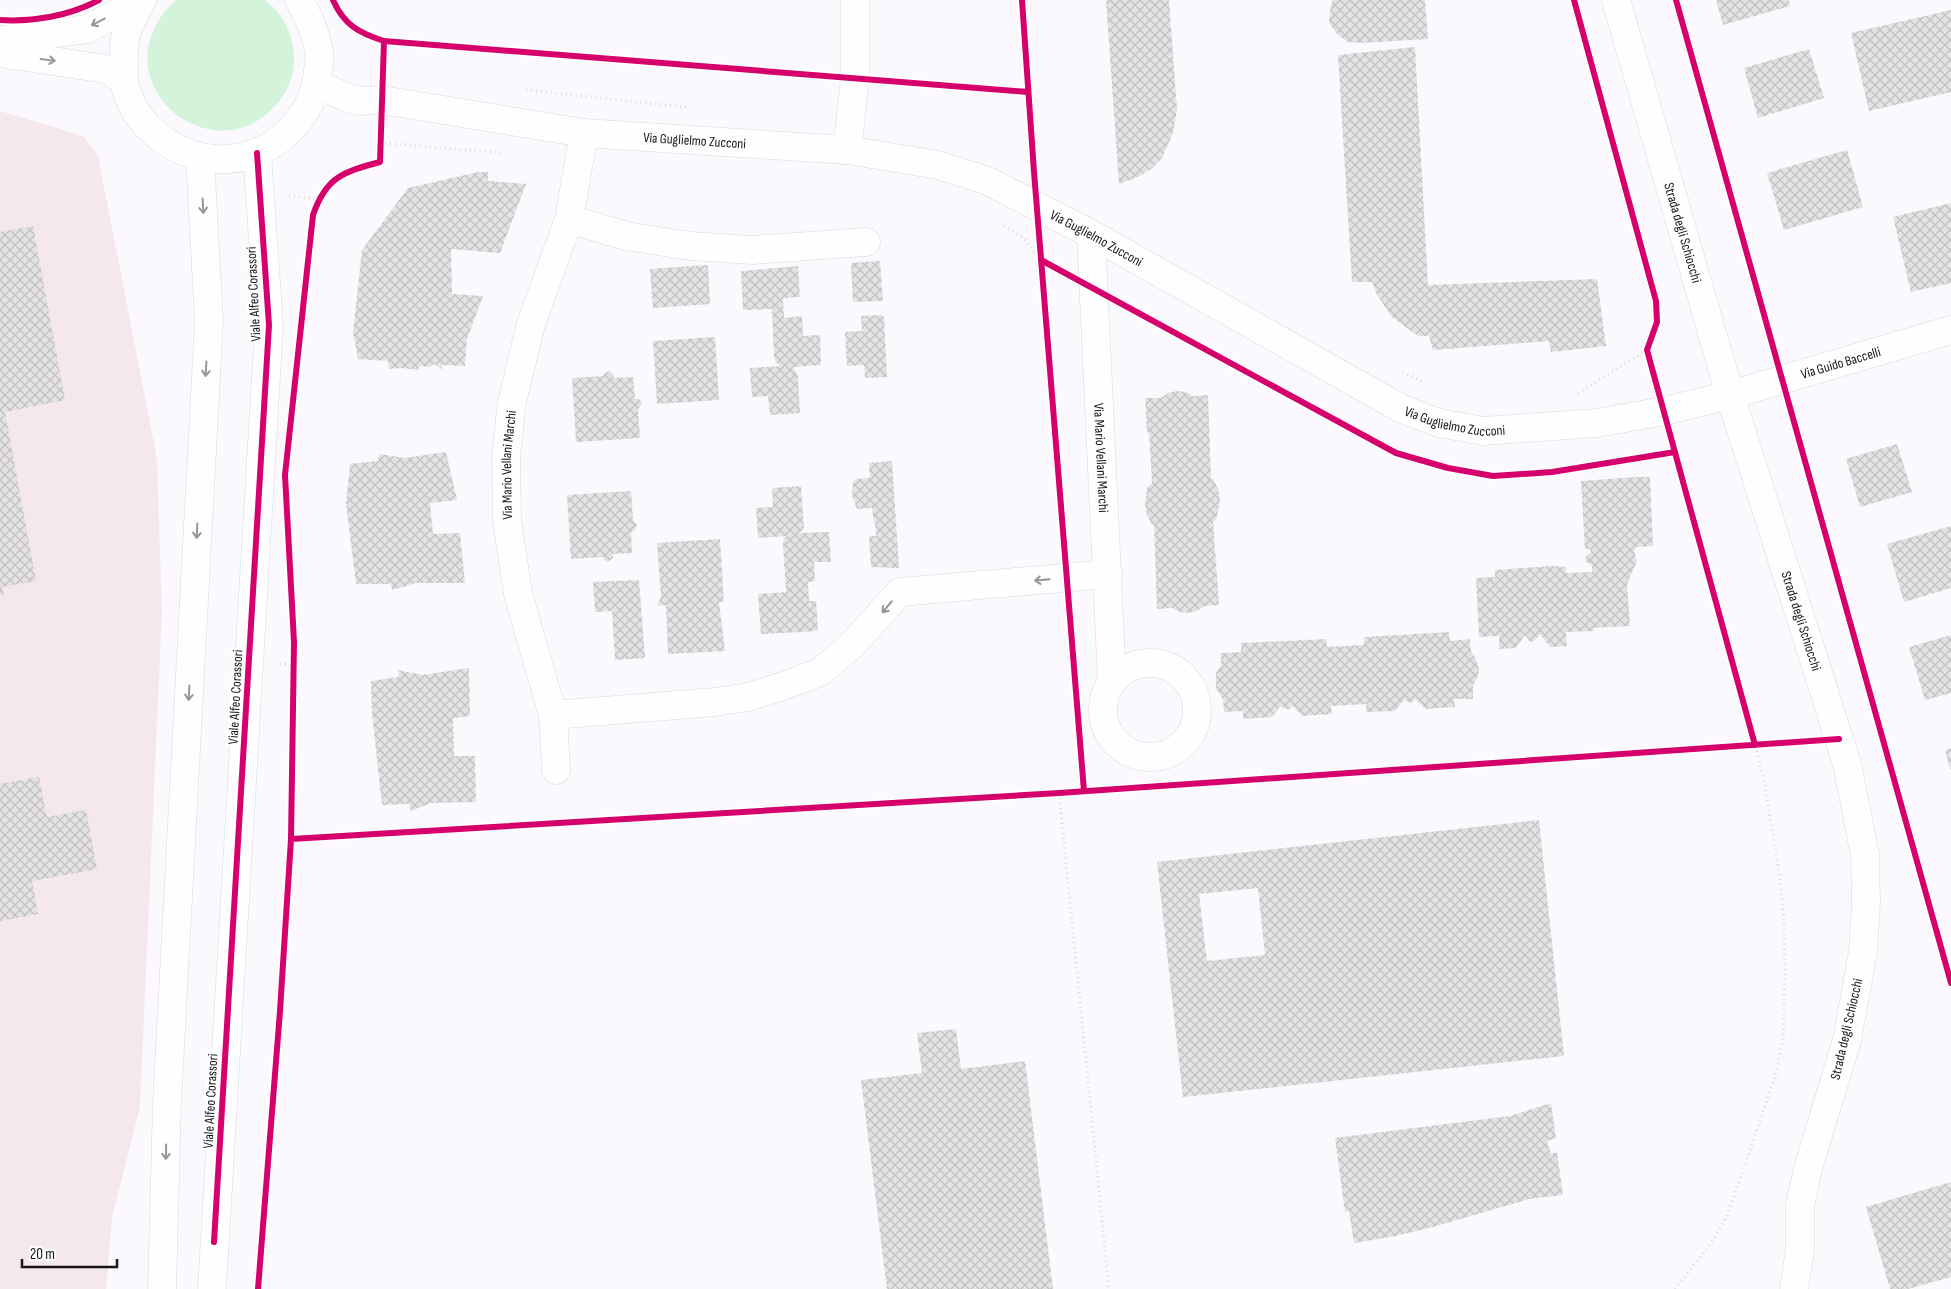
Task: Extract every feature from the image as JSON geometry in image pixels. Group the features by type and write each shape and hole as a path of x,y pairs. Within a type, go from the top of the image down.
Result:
{"street":[{"path":"142,0 125,38 124,80 134,107 151,130 174,147 200,158 229,159 257,153 284,137 305,113 317,84 320,54 313,26 299,0"},
{"path":"0,40 87,29 142,0"},
{"path":"847,150 855,79 855,0"},
{"name":"Strada degli Schiocchi","path":"1616,0 1730,395 1847,764 1865,855 1866,902 1863,952 1847,1040 1809,1166 1800,1206 1800,1250 1794,1289"},
{"path":"0,53 106,68 124,80"},
{"name":"Via Guglielmo Zucconi","path":"317,84 358,101 382,100 584,133 847,150 938,164 988,182 1091,234 1402,409 1439,423 1483,430 1597,423 1664,411 1730,395"},
{"name":"Via Mario Vellani Marchi","path":"556,770 553,715 518,594 507,520 506,456 512,402 531,324 569,219 584,133"},
{"name":"Viale Alfeo Corassori","path":"212,1289 269,325 257,153"},
{"path":"162,1289 167,1103 209,321 200,158"},
{"path":"569,219 626,236 690,246 752,250 866,242"},
{"name":"Via Mario Vellani Marchi","path":"1091,234 1112,682"},
{"name":"Via Guido Baccelli","path":"1730,395 1951,330"},
{"path":"553,715 715,702 748,697 786,685 820,672 851,646 900,592 1108,574"},
{"path":"214,1242 220,1289"},
{"name":"Strada degli Schiocchi","path":"1800,1250 1808,1279 1814,1289"}],"path":[{"path":"338,10 354,29 384,41 394,42"},
{"path":"380,143 510,153"},
{"path":"1002,224 1024,238 1041,260"},
{"path":"1674,1289 1710,1245 1727,1216 1774,1077 1783,1040 1785,972 1780,880 1765,786 1755,745"},
{"path":"1059,793 1109,1289"}],"shaded area":[{"path":"0,111 83,136 98,156 157,459 162,611 140,1107 112,1217 106,1289 0,1289"}],"green space":[{"path":"176,0 265,0 272,6 283,20 291,36 294,63 287,89 271,110 248,125 224,131 200,127 178,116 161,99 150,78 148,53 157,23 164,12"}],"building":[{"path":"1106,0 1169,0 1177,109 1173,133 1162,158 1151,169 1140,176 1119,184"},
{"path":"1333,0 1425,0 1428,39 1348,42 1338,35 1329,23"},
{"path":"1716,0 1789,0 1790,6 1723,25"},
{"path":"1951,10 1951,92 1869,111 1851,33"},
{"path":"1415,47 1428,285 1597,279 1606,346 1551,352 1549,341 1433,350 1429,336 1418,336 1392,317 1377,295 1372,282 1352,282 1338,55"},
{"path":"1809,49 1824,98 1758,118 1744,68"},
{"path":"1847,150 1863,207 1784,230 1767,173"},
{"path":"478,172 488,172 488,181 526,184 500,253 451,249 452,294 483,296 467,339 465,366 442,365 442,369 434,364 431,367 420,366 418,370 389,369 388,361 358,359 353,332 362,250 408,188"},
{"path":"1951,203 1951,283 1911,292 1893,217"},
{"path":"33,226 65,400 5,412 36,581 2,587 4,595 0,595 0,232"},
{"path":"880,261 883,301 853,302 851,263"},
{"path":"708,265 710,304 653,308 650,269"},
{"path":"798,266 800,297 783,298 784,318 802,316 803,336 820,335 821,365 793,367 798,376 800,413 770,415 768,396 752,397 750,368 780,366 774,357 772,309 743,310 741,271"},
{"path":"881,315 884,317 887,377 865,378 864,365 847,366 845,332 862,331 861,316"},
{"path":"715,337 719,400 657,404 653,341"},
{"path":"609,371 613,374 614,378 633,377 635,399 639,399 642,403 638,410 640,438 576,442 572,378 603,376"},
{"path":"1176,391 1185,392 1193,396 1208,395 1211,479 1213,479 1218,489 1220,500 1217,516 1215,521 1213,521 1219,605 1204,606 1197,611 1188,613 1172,608 1157,609 1154,524 1152,525 1147,515 1145,504 1147,488 1152,483 1145,398 1161,398 1168,393"},
{"path":"1897,444 1912,492 1860,507 1846,459"},
{"path":"446,452 457,500 430,503 433,534 460,533 465,583 416,583 392,590 391,584 356,584 346,503 350,464 378,461 379,454 405,458"},
{"path":"892,461 899,568 871,567 869,536 876,536 872,508 857,509 852,496 853,483 855,479 870,478 869,463"},
{"path":"1650,477 1653,546 1637,547 1634,551 1637,561 1627,584 1630,626 1593,628 1594,631 1566,632 1567,646 1550,647 1539,635 1533,642 1524,636 1516,648 1499,649 1499,636 1479,637 1476,578 1495,577 1495,570 1551,566 1566,567 1566,573 1592,572 1592,565 1586,562 1585,559 1591,552 1590,549 1585,549 1581,481"},
{"path":"801,486 804,528 800,533 829,532 831,562 814,562 815,581 808,582 809,601 816,601 818,631 761,634 758,594 786,592 783,545 784,538 787,536 758,538 756,508 773,507 772,488"},
{"path":"631,491 633,520 637,525 634,531 631,532 632,553 613,554 613,558 606,562 603,557 571,559 567,495"},
{"path":"1951,526 1951,588 1904,602 1887,544"},
{"path":"720,539 724,602 719,602 725,651 668,654 666,605 657,606 661,597 657,543"},
{"path":"639,580 645,658 615,660 612,611 595,612 593,582"},
{"path":"1449,632 1450,641 1470,639 1471,651 1479,669 1473,686 1473,699 1454,699 1455,707 1426,709 1415,699 1411,703 1404,700 1395,711 1366,712 1366,704 1331,706 1332,714 1302,716 1293,706 1288,710 1281,706 1272,717 1243,719 1243,711 1224,712 1223,700 1216,688 1216,673 1221,665 1221,653 1241,652 1241,643 1326,639 1327,647 1364,645 1364,637"},
{"path":"1951,635 1951,693 1925,700 1909,647"},
{"path":"469,668 470,716 453,718 454,756 475,756 476,802 431,803 411,811 409,804 382,805 372,713 371,681 398,677 399,672 397,670 423,675"},
{"path":"1951,748 1951,769 1950,769 1945,750"},
{"path":"39,777 47,817 86,810 97,869 32,881 38,914 0,921 0,784"},
{"path":"1539,820 1564,1056 1183,1097 1157,862","holes":["1258,888 1265,955 1207,961 1199,894"]},
{"path":"956,1029 961,1069 1025,1061 1053,1289 887,1289 861,1080 922,1073 917,1033"},
{"path":"1551,1103 1556,1138 1547,1141 1551,1154 1557,1152 1563,1195 1529,1199 1433,1227 1354,1243 1349,1211 1345,1212 1335,1138 1510,1116"},
{"path":"1951,1182 1951,1277 1908,1289 1890,1289 1866,1207"}],"cycle path":[{"path":"0,20 51,17 76,10 99,0"},
{"path":"333,0 342,16 353,27 367,35 384,41 1028,92"},
{"path":"1022,0 1084,791"},
{"path":"1574,0 1656,301 1657,322 1647,350 1755,745"},
{"path":"1676,0 1951,983"},
{"path":"258,1289 280,1011 291,839 294,642 285,475 313,215 318,202 330,184 346,173 380,162 384,41"},
{"path":"214,1242 269,325 257,153"},
{"path":"1041,260 1396,453 1448,468 1493,476 1552,472 1675,452"},
{"path":"291,839 1059,793 1839,739"}]}
